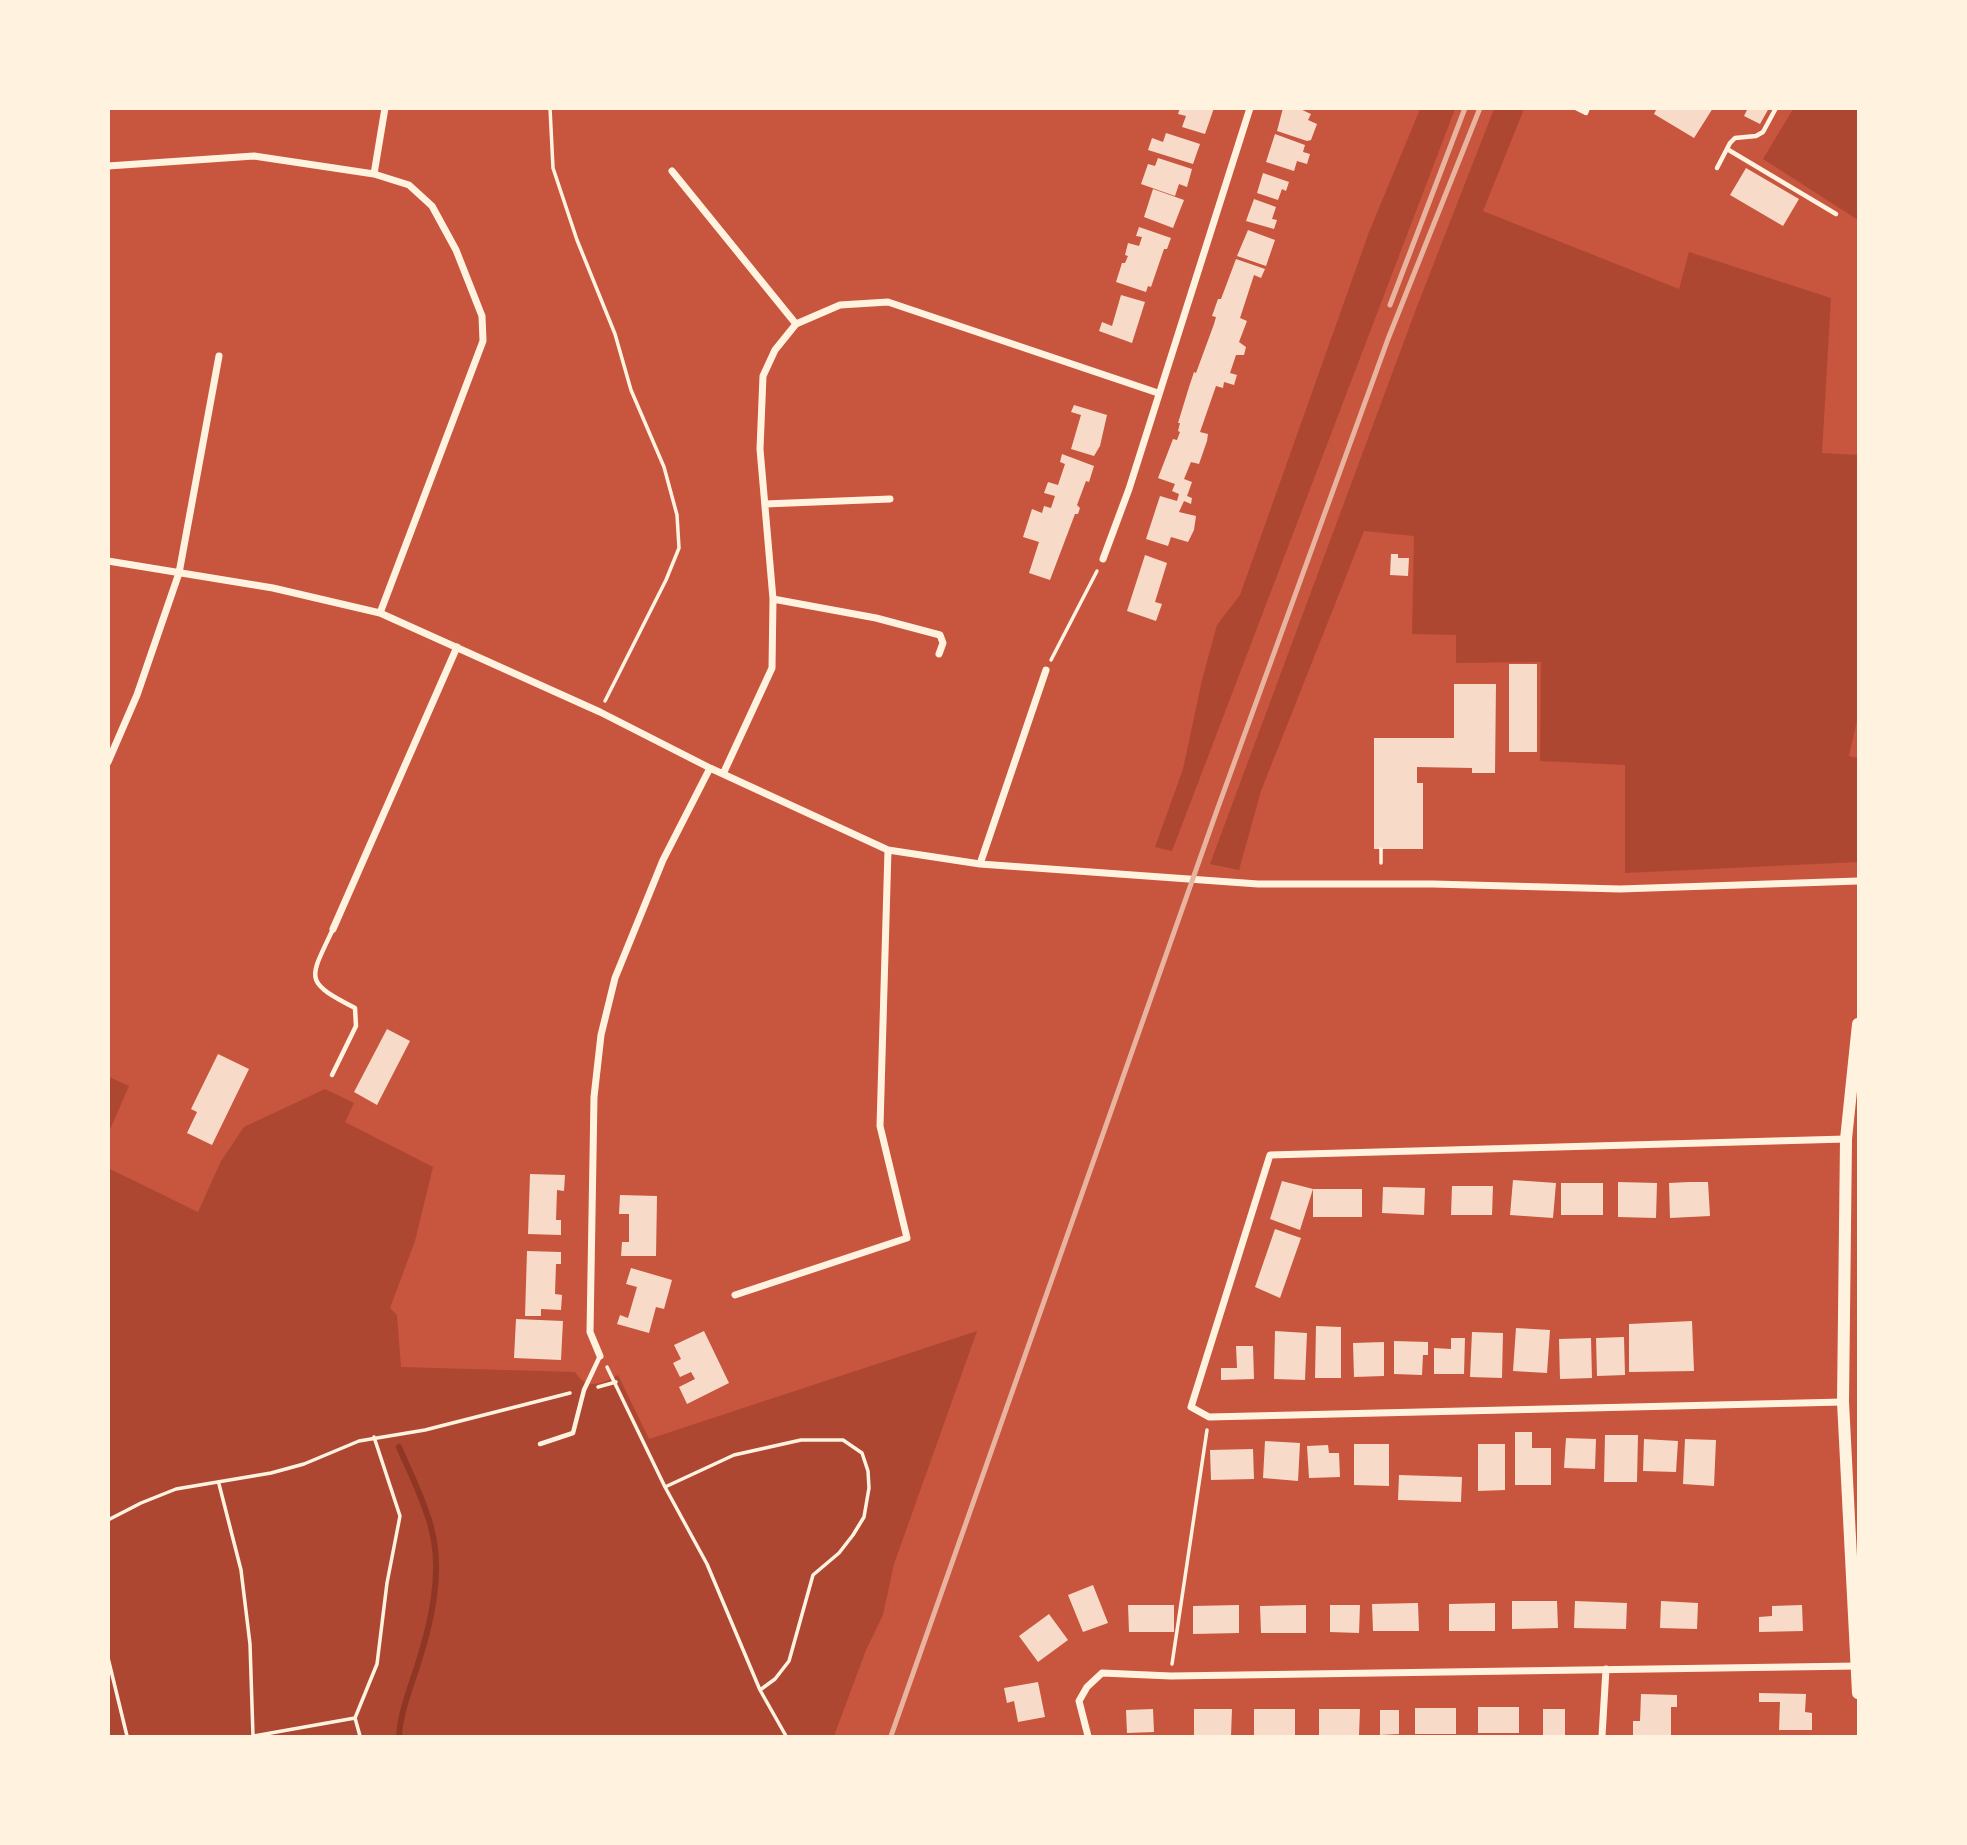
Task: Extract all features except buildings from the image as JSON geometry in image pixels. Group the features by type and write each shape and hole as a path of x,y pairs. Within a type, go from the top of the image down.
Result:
{"main road":[{"path":"1858,1024 1846,1139 1843,1402 1858,1693"}],"street":[{"path":"374,174 385,108"},
{"path":"1103,559 1129,489 1250,108"},
{"path":"108,166 254,156 374,174 409,185 432,206 456,250 482,316 483,341 380,613"},
{"path":"672,171 796,324"},
{"path":"723,774 772,668 773,598 760,449 762,376 775,350 796,324 840,304 888,302 1158,393"},
{"path":"108,762 137,695 179,573 219,356"},
{"path":"765,504 890,499"},
{"path":"108,561 273,588 380,613 600,712 710,768 888,850 979,864 1258,884 1433,884 1620,889 1858,880"},
{"path":"773,598 876,618 940,635 943,643 939,654"},
{"path":"333,929 457,647"},
{"path":"979,864 1046,670"},
{"path":"600,1356 590,1332 594,1097 601,1035 615,978 663,860 710,768"},
{"path":"735,1295 907,1238 880,1126 888,850"},
{"path":"1843,1402 1209,1417 1191,1407 1270,1155 1846,1139"},
{"path":"1088,1737 1079,1701 1087,1687 1102,1673 1171,1676 1858,1666"},
{"path":"1602,1737 1606,1669"}],"lane":[{"path":"1576,108 1586,113 1588,108"},
{"path":"1717,168 1735,138 1756,136 1763,132 1776,108"},
{"path":"1727,149 1836,215"},
{"path":"332,1074 356,1026 355,1008 323,991 316,981 314,971 333,929"},
{"path":"540,1444 573,1433 584,1390 600,1356"}],"path":[{"path":"551,108 553,168 577,240 615,334 631,390 664,467 677,515 679,548 666,580 600,712"},
{"path":"1046,670 1103,559"},
{"path":"1381,849 1381,863"},
{"path":"600,1356 616,1382 665,1487 707,1564 760,1690 786,1737"},
{"path":"108,1520 141,1503 177,1492 303,1464 359,1441 425,1430 616,1382"},
{"path":"1171,1676 1209,1417"},
{"path":"360,1737 355,1718 377,1664 387,1583 400,1516 374,1437"},
{"path":"665,1487 734,1455 801,1440 843,1440 862,1453 869,1488 864,1517 839,1553 813,1575 789,1661 775,1679 760,1690"},
{"path":"219,1483 241,1570 250,1644 253,1737 355,1718"},
{"path":"108,1658 127,1737"}],"shaded area":[{"path":"1420,109 1455,109 1172,851 1155,847 1183,769 1217,625 1240,595 1369,232"},
{"path":"1494,109 1524,109 1483,211 1679,289 1689,252 1831,298 1822,453 1858,455 1858,716 1849,756 1858,758 1858,862 1625,873 1625,765 1540,761 1541,662 1456,663 1456,635 1412,634 1414,536 1364,531 1261,791 1239,870 1210,864 1416,309"},
{"path":"1793,109 1858,109 1858,220 1763,159"},
{"path":"108,1077 129,1086 109,1132"},
{"path":"325,1089 354,1103 345,1122 433,1167 415,1241 390,1308 397,1315 401,1367 575,1372 590,1384 618,1375 649,1439 977,1331 894,1564 883,1615 866,1650 834,1736 109,1736 108,1168 198,1212 221,1161 244,1127"}],"waterway":[{"path":"399,1447 428,1517 434,1542 436,1574 429,1623 405,1705 399,1736"}],"railway":[{"path":"1390,305 1465,108"},
{"path":"891,1736 1216,813 1388,339 1480,108"}]}
